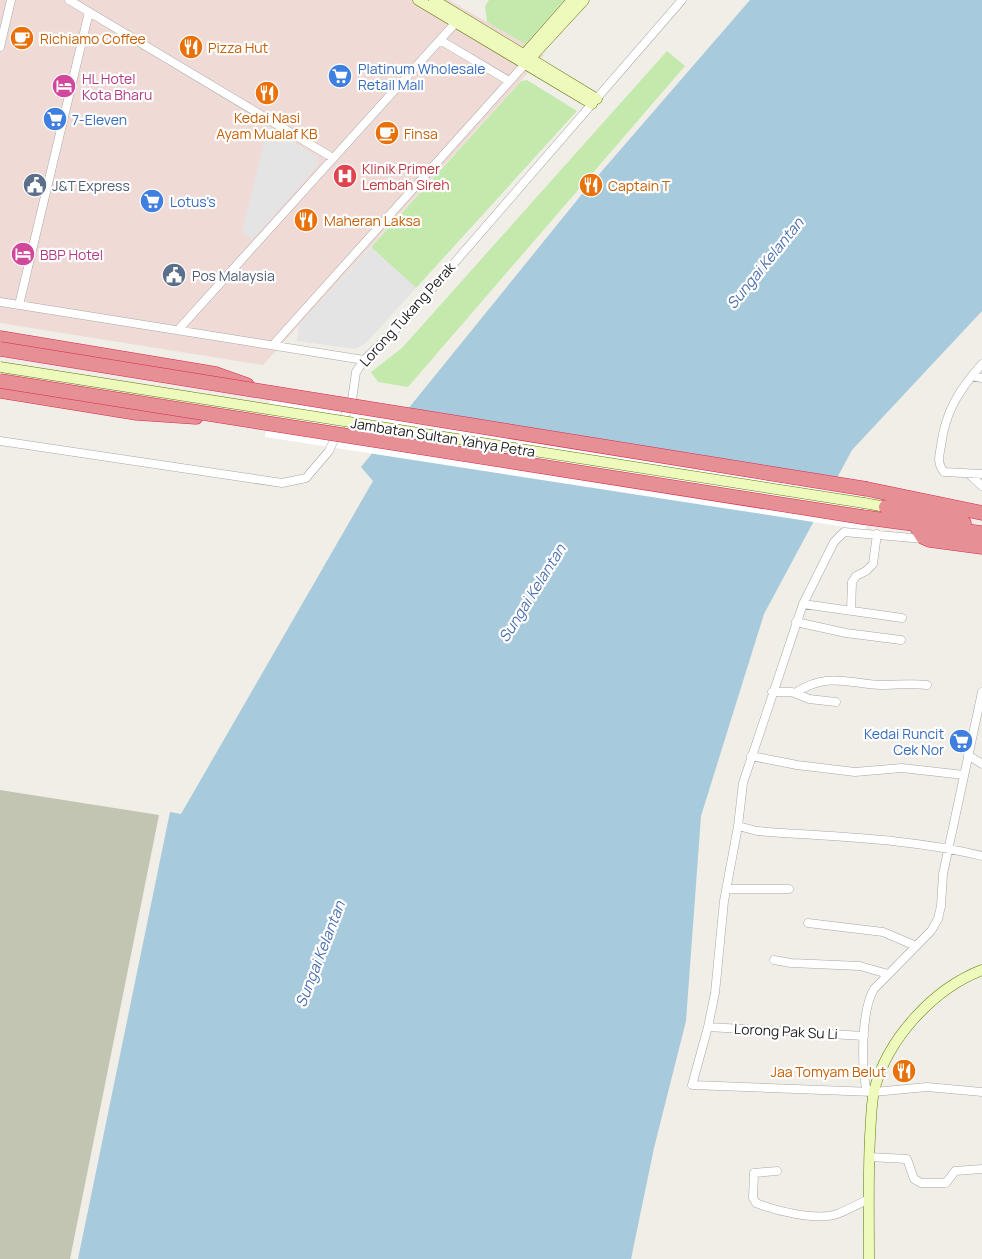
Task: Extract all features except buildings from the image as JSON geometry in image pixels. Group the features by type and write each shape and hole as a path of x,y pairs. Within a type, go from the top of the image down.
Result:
{"highway":[{"path":"0,338 216,374 264,391"},
{"name":"Jambatan Sultan Yahya Petra","path":"0,349 867,489 982,513"},
{"name":"Jambatan Sultan Yahya Petra","path":"0,381 916,526 982,533"},
{"path":"0,391 137,413 259,422"},
{"path":"886,507 982,519"},
{"path":"886,507 982,526"},
{"path":"916,526 930,540 982,547"}],"main road":[{"path":"418,0 458,19 595,101"},
{"path":"434,0 458,19"},
{"path":"525,59 572,0"},
{"path":"525,59 584,0"},
{"name":"Jambatan Sultan Yahya Petra","path":"0,367 886,507"},
{"path":"869,1259 871,1092 893,1050 921,1011 941,992 963,978 982,970"}],"street":[{"path":"0,47 11,0"},
{"path":"69,0 333,158"},
{"name":"Lorong Tukang Perak","path":"0,441 282,483 296,482 306,478 329,451 352,400 356,372 364,360 404,321 682,0"},
{"path":"19,305 89,12"},
{"path":"178,330 458,19"},
{"path":"440,40 509,81"},
{"path":"273,345 516,74 525,59"},
{"path":"0,302 364,360"},
{"path":"982,364 948,412 944,424 939,460 944,472 970,475 982,474"},
{"path":"972,376 982,378"},
{"path":"970,475 982,486"},
{"path":"930,540 849,531 838,536 803,604 743,783 727,889 715,993 692,1085 871,1092 918,1087 982,1092"},
{"path":"851,611 852,582 856,576 866,571 873,564 877,534"},
{"path":"803,604 902,618"},
{"path":"796,622 846,633 901,640"},
{"path":"795,693 809,685 831,679 880,685 912,683 927,685"},
{"path":"772,692 795,693 809,700 836,702"},
{"path":"871,1092 864,1036 869,997 888,974 931,931 938,919 949,848 982,692"},
{"path":"968,755 982,764"},
{"path":"751,756 798,765 855,772 902,768 964,775"},
{"path":"738,826 757,831 949,848 982,856"},
{"path":"727,889 789,888"},
{"path":"808,923 883,932 916,946"},
{"path":"774,960 790,963 860,966 888,974"},
{"name":"Lorong Pak Su Li","path":"708,1026 864,1036"},
{"path":"869,1156 907,1160 914,1179 921,1183 946,1183 955,1171 982,1169"},
{"path":"777,1171 754,1173 753,1191 756,1202 806,1215 821,1216 836,1214 869,1199"}],"shaded area":[{"path":"0,0 449,0 544,55 263,365 0,323"},
{"path":"268,126 318,157 318,165 252,240 242,231"},
{"path":"371,247 416,288 365,344 355,349 297,341 299,325"},
{"path":"0,790 159,815 70,1259 0,1259"}],"green space":[{"path":"489,0 564,0 525,44 487,22 485,6"},
{"path":"667,51 685,66 408,387 378,382 371,372 402,348"},
{"path":"527,80 577,111 416,288 371,247 521,81"}],"water":[{"name":"Sungai Kelantan","path":"750,0 982,0 982,311 852,450 764,614 701,816 686,1021 654,1148 631,1259 78,1259 170,812 181,814 373,481 361,467 582,194"}],"pier":[{"path":"272,387 875,488 865,530 265,437"}],"place":[{"name":"Richiamo Coffee","path":"22,38"},
{"name":"Pizza Hut","path":"191,47"},
{"name":"Platinum Wholesale Retail Mall","path":"340,76"},
{"name":"HL Hotel Kota Bharu","path":"64,86"},
{"name":"Kedai Nasi Ayam Mualaf KB","path":"267,93"},
{"name":"7-Eleven","path":"55,119"},
{"name":"Finsa","path":"387,133"},
{"name":"Klinik Primer Lembah Sireh","path":"345,176"},
{"name":"J&T Express","path":"35,185"},
{"name":"Captain T","path":"591,185"},
{"name":"Lotus's","path":"152,201"},
{"name":"Maheran Laksa","path":"306,220"},
{"name":"BBP Hotel","path":"23,254"},
{"name":"Pos Malaysia","path":"174,275"},
{"name":"Kedai Runcit Cek Nor","path":"961,741"},
{"name":"Jaa Tomyam Belut","path":"904,1071"}]}
